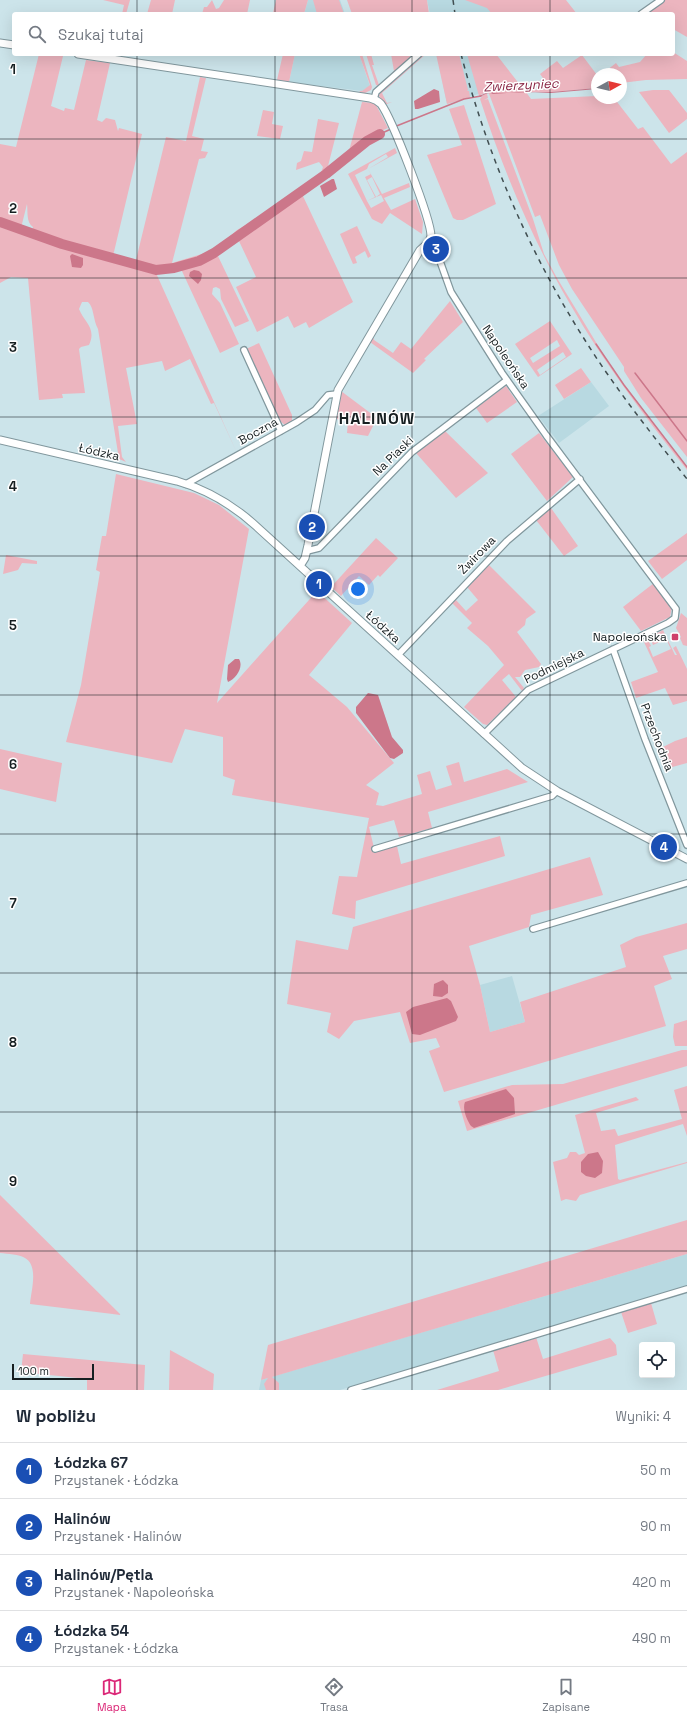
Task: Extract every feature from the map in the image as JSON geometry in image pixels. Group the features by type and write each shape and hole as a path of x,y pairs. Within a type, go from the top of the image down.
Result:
{"main road":[{"path":"0,43 12,45"},
{"path":"92,56 375,95"},
{"name":"Napoleońska","path":"375,95 394,132 422,204 431,236"},
{"path":"300,566 307,548 337,394 351,365 420,250 431,236"},
{"name":"Łódzka","path":"0,440 186,484 210,493 231,505 522,768 557,791 687,859"}],"street":[{"path":"644,12 661,0"},
{"path":"375,95 417,56"},
{"name":"Napoleońska","path":"431,236 454,298 507,380 675,605 676,616 668,623"},
{"path":"427,243 436,249"},
{"path":"244,350 281,431"},
{"name":"Na Piaski","path":"307,548 322,545 412,452 507,380"},
{"name":"Boczna","path":"186,484 281,431 315,410 328,395 337,394"},
{"name":"Żwirowa","path":"398,655 507,541 580,479"},
{"name":"Podmiejska","path":"484,734 528,690 668,623"},
{"name":"Przechodnia","path":"613,649 645,739 687,845"},
{"path":"375,849 552,796 557,791"},
{"path":"533,929 687,883"},
{"path":"351,1390 687,1289"}],"shaded area":[{"path":"103,0 130,0 127,12 122,12 124,5"},
{"path":"151,0 175,0 172,12 148,12"},
{"path":"212,0 216,9 219,8 224,0 250,0 247,12 203,12 204,7 207,7"},
{"path":"276,0 308,0 305,12 273,12"},
{"path":"308,0 340,0 344,12 305,12"},
{"path":"313,0 339,0 343,12 316,12"},
{"path":"347,0 427,0 429,12 351,12"},
{"path":"427,0 538,0 547,12 430,12"},
{"path":"465,0 566,0 575,12 490,12 487,8"},
{"path":"665,0 687,0 687,37 675,30 675,12 647,12"},
{"path":"675,53 687,61 687,79 646,80 627,82 627,68 610,68 616,63 619,67 640,62 645,56 675,56"},
{"path":"39,56 63,56 51,106 64,111 65,108 74,110 86,60 110,63 97,120 102,122 106,118 115,120 118,131 119,128 142,134 113,256 136,260 166,137 186,141 200,77 206,78 192,136 204,139 201,151 208,152 205,158 199,159 172,263 215,250 237,230 262,216 320,175 312,187 302,194 353,302 309,328 306,322 294,328 288,316 257,332 236,287 256,277 238,239 217,254 249,321 235,327 221,299 220,289 216,287 213,288 212,294 220,303 239,344 220,353 181,269 156,273 237,453 214,403 211,404 190,359 165,371 162,361 126,368 137,424 118,426 122,457 126,462 119,459 98,329 88,302 82,302 79,309 92,334 89,345 79,349 85,393 62,394 63,398 39,400 28,278 11,277 0,283 0,144 16,147","holes":["27,204 28,220 33,227 31,236 20,232"]},
{"path":"283,56 295,56 289,82 277,80"},
{"path":"295,56 360,56 370,86 362,91 289,82"},
{"path":"360,56 363,56 372,87 371,90 363,94 359,91 362,91 370,85"},
{"path":"367,56 372,56 374,65 372,65 379,85 394,71 391,56 415,56 379,86 376,85"},
{"path":"420,56 424,56 382,93 387,103 392,102 384,105 379,96 380,92"},
{"path":"436,56 460,56 467,91 469,91 470,97 447,104"},
{"path":"437,56 478,56 491,90 447,104"},
{"path":"468,56 498,56 524,90 551,89 540,74 557,61 563,68 583,56 592,68 591,89 551,92 526,92 531,99 591,96 591,104 619,104 638,129 643,127 671,164 687,152 687,457 641,398 624,371 624,367 572,289 559,265 540,215 535,217 488,91 479,96"},
{"path":"434,89 439,91 440,102 415,109 414,101"},
{"path":"591,89 591,90 551,93 531,92"},
{"path":"669,90 687,113 687,119 669,133 639,92"},
{"path":"491,91 494,93 510,93 493,94 489,93 480,97 479,96"},
{"path":"484,94 487,94 488,98 484,100 488,99 533,219 544,254 611,367 687,467 687,470 640,410 611,368 583,326 543,255 519,204 498,152 480,99"},
{"path":"362,102 375,103 388,128 371,135 349,151"},
{"path":"464,105 496,204 463,220 457,220 453,218 427,155 462,145 449,109"},
{"path":"263,110 274,112 272,124 283,126 280,139 257,136"},
{"path":"318,119 339,123 327,170 320,175 323,167 319,162 296,170 297,163 301,161 304,151 312,152"},
{"path":"395,148 397,153 368,169 388,157 386,154 369,164 367,169 355,175 367,201 375,197 365,177 371,174 382,194 409,183 410,187 384,198 391,210 415,199 423,222 422,234 390,213 382,224 372,219 348,174","holes":["372,177 380,194 376,197 367,180","381,195 384,201 371,208 367,201"]},
{"path":"334,179 337,189 324,197 320,186"},
{"path":"357,226 371,256 368,258 365,251 355,257 357,263 353,264 340,234"},
{"path":"72,254 83,258 83,265 81,268 72,267 70,256"},
{"path":"194,270 199,271 202,274 201,280 198,284 189,276 190,272"},
{"path":"450,301 463,322 424,359 426,360 413,373 370,342 373,337 374,340 393,353 401,342 411,349"},
{"path":"550,321 572,354 538,377 515,344","holes":["557,340 560,346 533,363 530,358","563,352 566,357 540,375 537,370"]},
{"path":"259,343 292,415 292,422 286,426 279,420 246,349"},
{"path":"581,368 591,382 564,399 555,385"},
{"path":"591,382 609,406 559,443 538,416"},
{"path":"506,386 517,402 487,423 476,408"},
{"path":"341,391 377,418 368,436 347,433 348,421 336,419"},
{"path":"445,431 488,473 456,498 416,453"},
{"path":"539,433 573,477 547,501 511,454"},
{"path":"116,474 194,493 219,505 249,529 217,703 317,591 352,623 309,675 347,707 394,763 366,785 379,793 376,805 383,806 422,794 417,775 430,771 436,790 452,785 446,766 459,762 464,782 507,769 528,782 428,812 432,828 399,837 394,820 369,827 375,852 397,846 401,864 500,836 505,856 356,901 355,919 332,914 339,876 357,877 369,818 232,795 235,780 223,776 223,737 185,729 172,763 66,742 81,685 100,572 96,570 102,536 106,536"},
{"path":"551,508 578,546 564,556 536,520"},
{"path":"687,533 687,560 662,579 648,561"},
{"path":"376,538 398,558 380,577 378,575 369,585 359,576 341,596 331,587"},
{"path":"6,555 37,561 37,564 22,563 18,570 3,574"},
{"path":"488,564 536,612 526,619 525,625 517,632 541,664 539,667 525,670 520,677 515,677 524,688 522,691 509,674 502,680 516,697 487,725 483,724 464,707 504,665 488,646 467,628 472,623 452,603 456,600 466,611 478,600 467,587"},
{"path":"654,583 672,607 670,617 641,631 623,607"},
{"path":"681,613 687,618 687,646 683,645 676,628"},
{"path":"663,630 675,655 677,655 673,648 676,646 687,669 687,701 673,705 665,688 636,698 631,682 658,672 643,640 647,638 651,646 649,647 653,657 671,649 666,639 653,645 650,637"},
{"path":"235,659 239,659 241,666 236,676 228,682 228,665"},
{"path":"368,693 378,695 392,737 403,750 403,753 394,759 390,758 356,713 356,707"},
{"path":"687,737 687,763 665,769 661,748"},
{"path":"0,749 62,763 56,802 0,789"},
{"path":"590,857 603,895 531,915 529,927 469,946 480,985 490,1032 525,1022 520,1002 626,967 620,945 636,937 687,923 687,949 663,956 672,979 654,986 666,1026 444,1092 429,1051 440,1047 436,1038 410,1043 400,1012 354,1021 339,1039 327,1032 331,1013 287,1004 296,940 348,950 353,927"},
{"path":"512,976 525,1022 490,1032 480,985"},
{"path":"443,980 448,985 448,993 442,997 433,996 434,984"},
{"path":"447,998 451,1001 458,1017 456,1021 420,1035 412,1034 406,1012 413,1007"},
{"path":"687,1020 687,1046 675,1046 673,1037 674,1024"},
{"path":"682,1050 687,1050 687,1066 467,1131 458,1101 512,1085 563,1084"},
{"path":"687,1086 687,1136 683,1124 615,1145 618,1179 620,1180 687,1163 580,1195 576,1201 566,1199 561,1201 553,1162 567,1158 570,1152 576,1152 579,1155 585,1153 575,1115 636,1097 639,1100 596,1113 601,1131 615,1129 618,1136 682,1119 674,1090"},
{"path":"506,1089 514,1098 515,1114 474,1128 471,1126 465,1111 465,1102"},
{"path":"598,1152 603,1161 602,1173 595,1178 586,1176 581,1172 581,1162 588,1154"},
{"path":"0,1195 121,1315 30,1304 33,1279 32,1267 25,1258 13,1254 0,1253"},
{"path":"687,1220 687,1254 272,1377 279,1383 279,1390 266,1390 264,1384 268,1378 261,1380 268,1345"},
{"path":"687,1254 687,1286 340,1390 259,1390 261,1380"},
{"path":"651,1303 657,1324 628,1333 621,1312"},
{"path":"536,1337 543,1359 610,1338 616,1345 617,1355 498,1390 437,1390 499,1371 493,1350"},
{"path":"170,1350 214,1374 213,1390 169,1390"},
{"path":"23,1354 145,1365 144,1390 87,1390 87,1379 21,1372"}],"waterway":[{"name":"Zwierzyniec","path":"394,127 464,99 481,96"},
{"name":"Zwierzyniec","path":"380,134 391,129"},
{"path":"0,222 62,244 156,270 174,268 199,261 214,253 326,174 367,141 380,134"},
{"path":"596,344 624,385 687,467"},
{"path":"635,373 687,441"}],"railway":[{"path":"453,0 455,12"},
{"path":"462,56 483,128 497,165 527,236 544,270 563,304 607,374 687,479"}],"place":[{"name":"Halinów/Pętla","path":"436,249"},
{"name":"Halinów","path":"312,527"},
{"name":"Łódzka 67","path":"319,584"},
{"name":"Napoleońska","path":"675,637"},
{"name":"Łódzka 54","path":"664,847"}],"district":[{"name":"HALINÓW","path":"377,418"}]}
